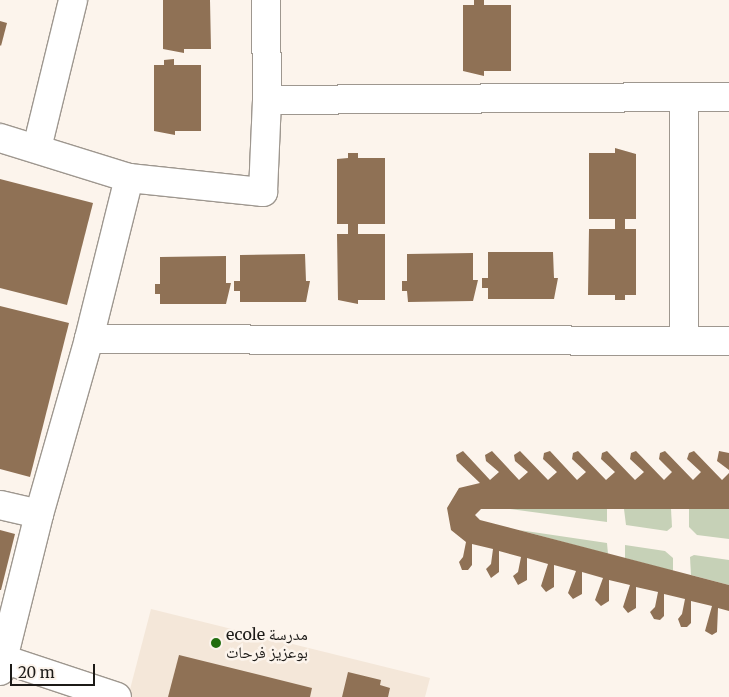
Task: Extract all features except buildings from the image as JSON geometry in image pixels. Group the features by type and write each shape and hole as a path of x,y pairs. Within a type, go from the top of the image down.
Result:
{"street":[{"path":"37,148 73,0"},
{"path":"0,138 129,178 263,192 267,100 266,0"},
{"path":"267,100 684,99 729,97"},
{"path":"684,99 684,340"},
{"path":"117,697 2,665 39,514 90,338 129,178"},
{"path":"90,338 729,341"},
{"path":"0,505 39,514"}],"shaded area":[{"name":"ecole مدرسة بوعزيز فرحات","path":"151,609 430,678 425,697 128,697"}],"green space":[{"path":"510,509 607,509 607,522"},
{"path":"624,509 671,509 672,527 667,531 626,525"},
{"path":"689,509 729,509 729,539 697,535 689,527"},
{"path":"519,530 607,543 608,554"},
{"path":"625,545 665,551 673,558 673,571 625,558"},
{"path":"694,555 729,560 729,585 691,575 690,557"}],"place":[{"name":"ecole مدرسة بوعزيز فرحات","path":"216,643"}]}
